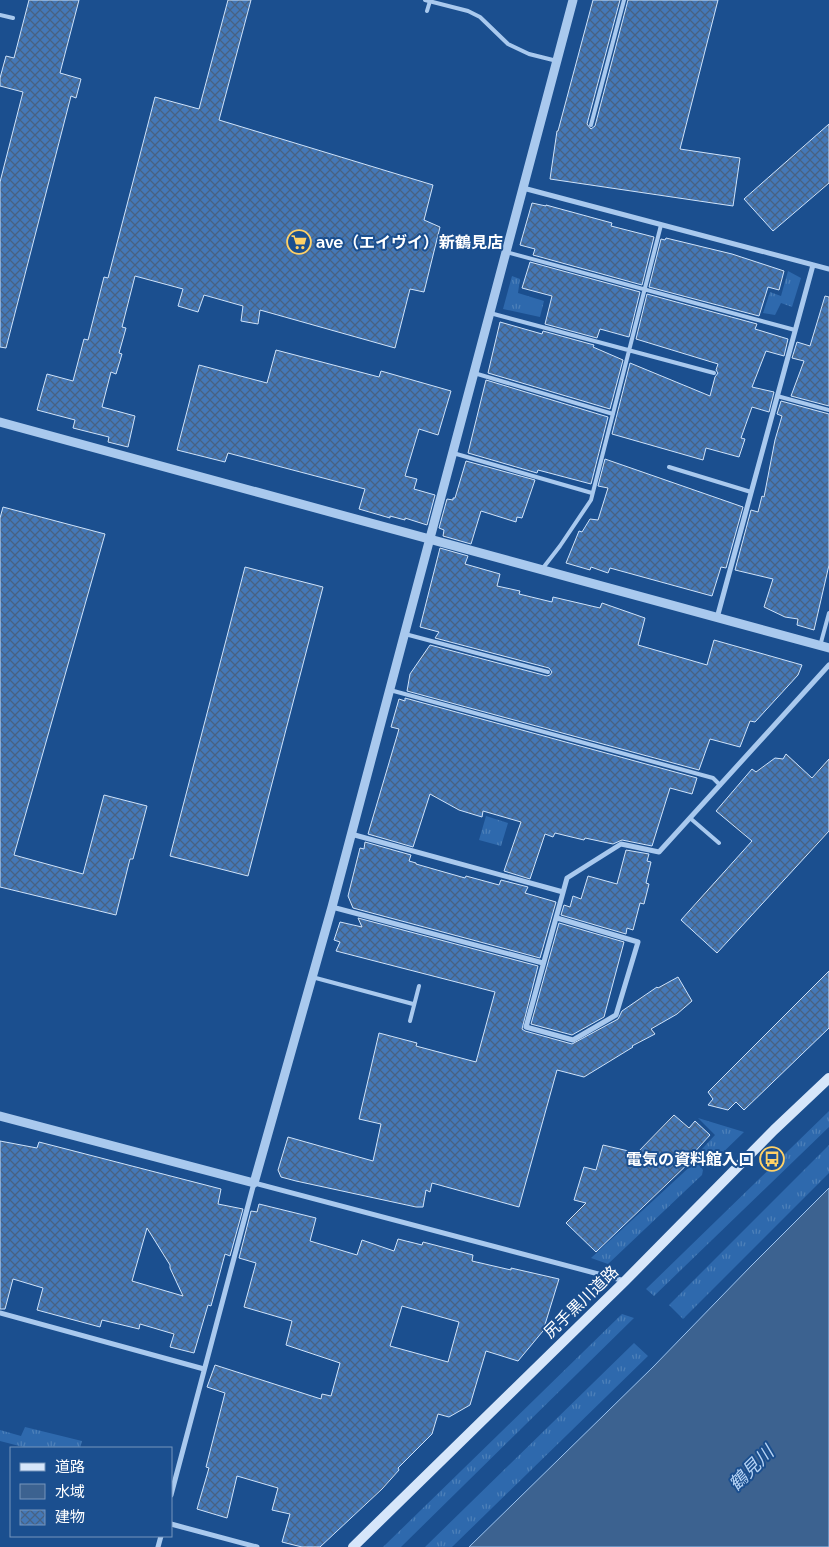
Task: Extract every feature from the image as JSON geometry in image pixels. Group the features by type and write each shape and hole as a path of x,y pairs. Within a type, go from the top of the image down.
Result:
{"main road":[{"name":"尻手黒川道路","path":"353,1547 625,1281 774,1130 829,1078"}],"street":[{"path":"172,1491 254,1183 332,908 573,0"},
{"path":"523,188 829,269"},
{"path":"717,618 813,265"},
{"path":"0,422 825,647"},
{"path":"557,918 638,942 616,1015 573,1040 526,1027 567,878 620,844 659,852 829,665"},
{"path":"351,834 563,892"},
{"path":"332,908 544,963"},
{"path":"0,1116 625,1281"},
{"path":"0,1313 204,1369"},
{"path":"172,1524 257,1547"}],"lane":[{"path":"591,126 624,0"},
{"path":"427,11 427,1 468,11 480,17 508,44 529,54 557,62"},
{"path":"0,15 12,18"},
{"path":"542,570 591,500 661,225"},
{"path":"506,252 795,330"},
{"path":"490,313 714,373"},
{"path":"474,372 613,414"},
{"path":"777,396 829,410"},
{"path":"453,453 592,493"},
{"path":"669,467 751,492"},
{"path":"825,647 829,613"},
{"path":"405,634 548,672"},
{"path":"390,690 713,778 720,786"},
{"path":"690,818 719,842"},
{"path":"312,978 413,1004"},
{"path":"410,1021 419,986"}],"green space":[{"path":"788,271 801,278 792,307 781,303 775,315 763,313 770,292 781,296"},
{"path":"512,276 520,279 518,293 544,301 540,317 503,309"},
{"path":"486,816 508,823 501,846 479,840"},
{"path":"829,1111 829,1127 654,1296 646,1289"},
{"path":"698,1118 744,1132 714,1161 702,1149 715,1135"},
{"path":"829,1145 829,1173 683,1319 669,1305"},
{"path":"696,1161 703,1170 702,1175 608,1264 591,1258"},
{"path":"622,1314 634,1318 401,1547 383,1547"},
{"path":"634,1343 648,1356 452,1547 425,1547"},
{"path":"25,1427 82,1441 80,1447 23,1447 0,1441 0,1430 21,1436"}],"water":[{"name":"鶴見川","path":"829,1188 829,1547 469,1547 653,1367"}],"building":[{"path":"29,0 79,0 60,73 81,79 76,98 71,96 6,348 0,347 0,182 23,92 0,86 0,78 6,56 14,58"},
{"path":"228,0 251,0 219,120 433,185 424,220 440,227 424,292 410,289 395,348 260,310 258,324 241,321 243,306 204,295 198,312 178,306 183,289 135,276 122,327 126,328 119,353 122,354 116,374 111,372 102,407 135,416 128,447 108,442 109,437 73,428 75,420 37,410 47,374 73,381 84,339 88,340 104,277 108,278 155,97 199,109"},
{"path":"593,0 620,0 587,124 591,129 595,126 628,0 718,0 680,149 740,158 733,206 550,179 557,131"},
{"path":"829,124 829,183 773,231 744,199"},
{"path":"532,203 612,223 611,226 654,237 642,285 533,255 535,249 520,245"},
{"path":"666,238 732,254 784,271 779,290 768,287 759,316 649,287 661,239 665,240"},
{"path":"530,262 640,292 629,337 600,329 597,338 545,324 552,296 522,288"},
{"path":"647,294 757,324 755,329 788,339 784,356 766,351 752,387 774,392 769,412 752,407 741,438 745,439 739,457 706,448 703,460 612,434 630,363 710,396 715,377 718,373 716,370 718,364 636,339"},
{"path":"825,296 829,297 829,406 791,396 804,361 792,358 797,342 810,346"},
{"path":"500,322 542,334 543,331 594,345 593,347 623,360 610,409 488,373"},
{"path":"276,350 379,377 381,371 451,391 438,435 419,429 405,476 417,479 414,489 435,495 427,525 405,518 405,520 390,516 390,518 359,509 365,489 228,453 225,462 177,450 199,365 267,383"},
{"path":"486,380 608,417 591,484 538,470 537,473 468,453"},
{"path":"781,401 829,414 829,565 814,630 797,625 798,619 785,617 764,607 773,579 735,570 751,510 758,512 762,496 764,497 775,440 782,416 777,414"},
{"path":"605,459 743,507 726,568 721,567 712,596 610,568 608,573 591,567 590,570 566,563 579,531 582,532 590,519 598,520 608,488 598,486"},
{"path":"466,461 535,480 522,518 517,517 516,522 481,511 471,544 443,536 444,530 439,528 447,499 453,500 455,498"},
{"path":"3,507 105,534 14,855 83,874 104,795 147,806 133,859 130,859 116,915 0,887 0,518"},
{"path":"440,548 468,556 465,564 500,574 497,586 520,591 519,594 552,602 553,597 600,608 602,603 645,618 638,645 707,665 714,640 802,665 798,675 755,722 750,721 740,747 710,739 699,770 407,691 410,674 430,645 547,676 552,672 549,668 435,638 439,632 420,627"},
{"path":"245,567 323,587 248,876 170,856"},
{"path":"405,698 697,778 692,794 670,788 652,846 622,840 613,844 555,833 553,837 545,834 530,879 504,871 521,822 483,811 482,817 459,810 430,794 413,847 368,834 399,729 391,727 399,699 405,701"},
{"path":"786,754 812,778 829,759 829,831 717,953 681,920 752,841 716,811 752,769 756,772 775,758 783,759"},
{"path":"365,842 411,855 409,861 416,864 465,878 466,876 499,885 501,880 528,887 525,893 556,902 540,958 353,908 348,896 360,848 364,849"},
{"path":"626,850 649,854 647,861 651,862 646,883 649,884 644,904 640,903 633,930 627,928 626,934 561,915 564,905 570,907 573,896 581,899 588,876 617,884"},
{"path":"358,918 538,966 522,1029 572,1044 618,1019 622,1011 657,987 678,977 692,1001 677,1014 651,1029 655,1034 632,1046 584,1077 557,1070 519,1207 432,1183 430,1192 426,1190 423,1207 416,1207 281,1177 278,1170 288,1137 373,1161 381,1124 359,1119 379,1033 417,1043 416,1046 476,1062 495,992 336,951 340,942 334,940 340,922 362,927"},
{"path":"559,923 624,942 604,1017 572,1035 531,1024"},
{"path":"829,971 829,1028 744,1110 736,1102 728,1110 708,1105 713,1099 708,1092"},
{"path":"674,1115 689,1128 695,1121 710,1135 691,1156 693,1159 596,1252 566,1223 586,1203 574,1200 584,1167 596,1170 603,1145 637,1153"},
{"path":"0,1141 37,1148 39,1142 221,1189 218,1204 243,1209 230,1256 225,1254 211,1306 208,1305 194,1353 170,1347 174,1334 140,1324 139,1329 102,1320 100,1327 37,1310 43,1288 13,1279 5,1309 0,1309","holes":["147,1228 170,1265 183,1296 132,1281"]},
{"path":"259,1204 316,1218 310,1241 357,1255 362,1240 394,1251 398,1239 422,1245 423,1242 473,1255 472,1261 559,1279 543,1331 518,1361 486,1351 470,1405 449,1417 438,1414 432,1434 398,1468 399,1470 382,1489 320,1547 302,1547 282,1542 290,1514 272,1510 278,1488 237,1476 227,1518 197,1509 209,1468 206,1467 225,1393 207,1387 215,1365 321,1399 322,1394 331,1396 340,1363 286,1345 292,1321 244,1307 256,1263 239,1258 251,1211 257,1212","holes":["402,1306 459,1322 448,1362 390,1346"]}],"place":[{"name":"ave（エイヴイ）新鶴見店","path":"299,242"},
{"name":"電気の資料館入口","path":"772,1159"}]}
